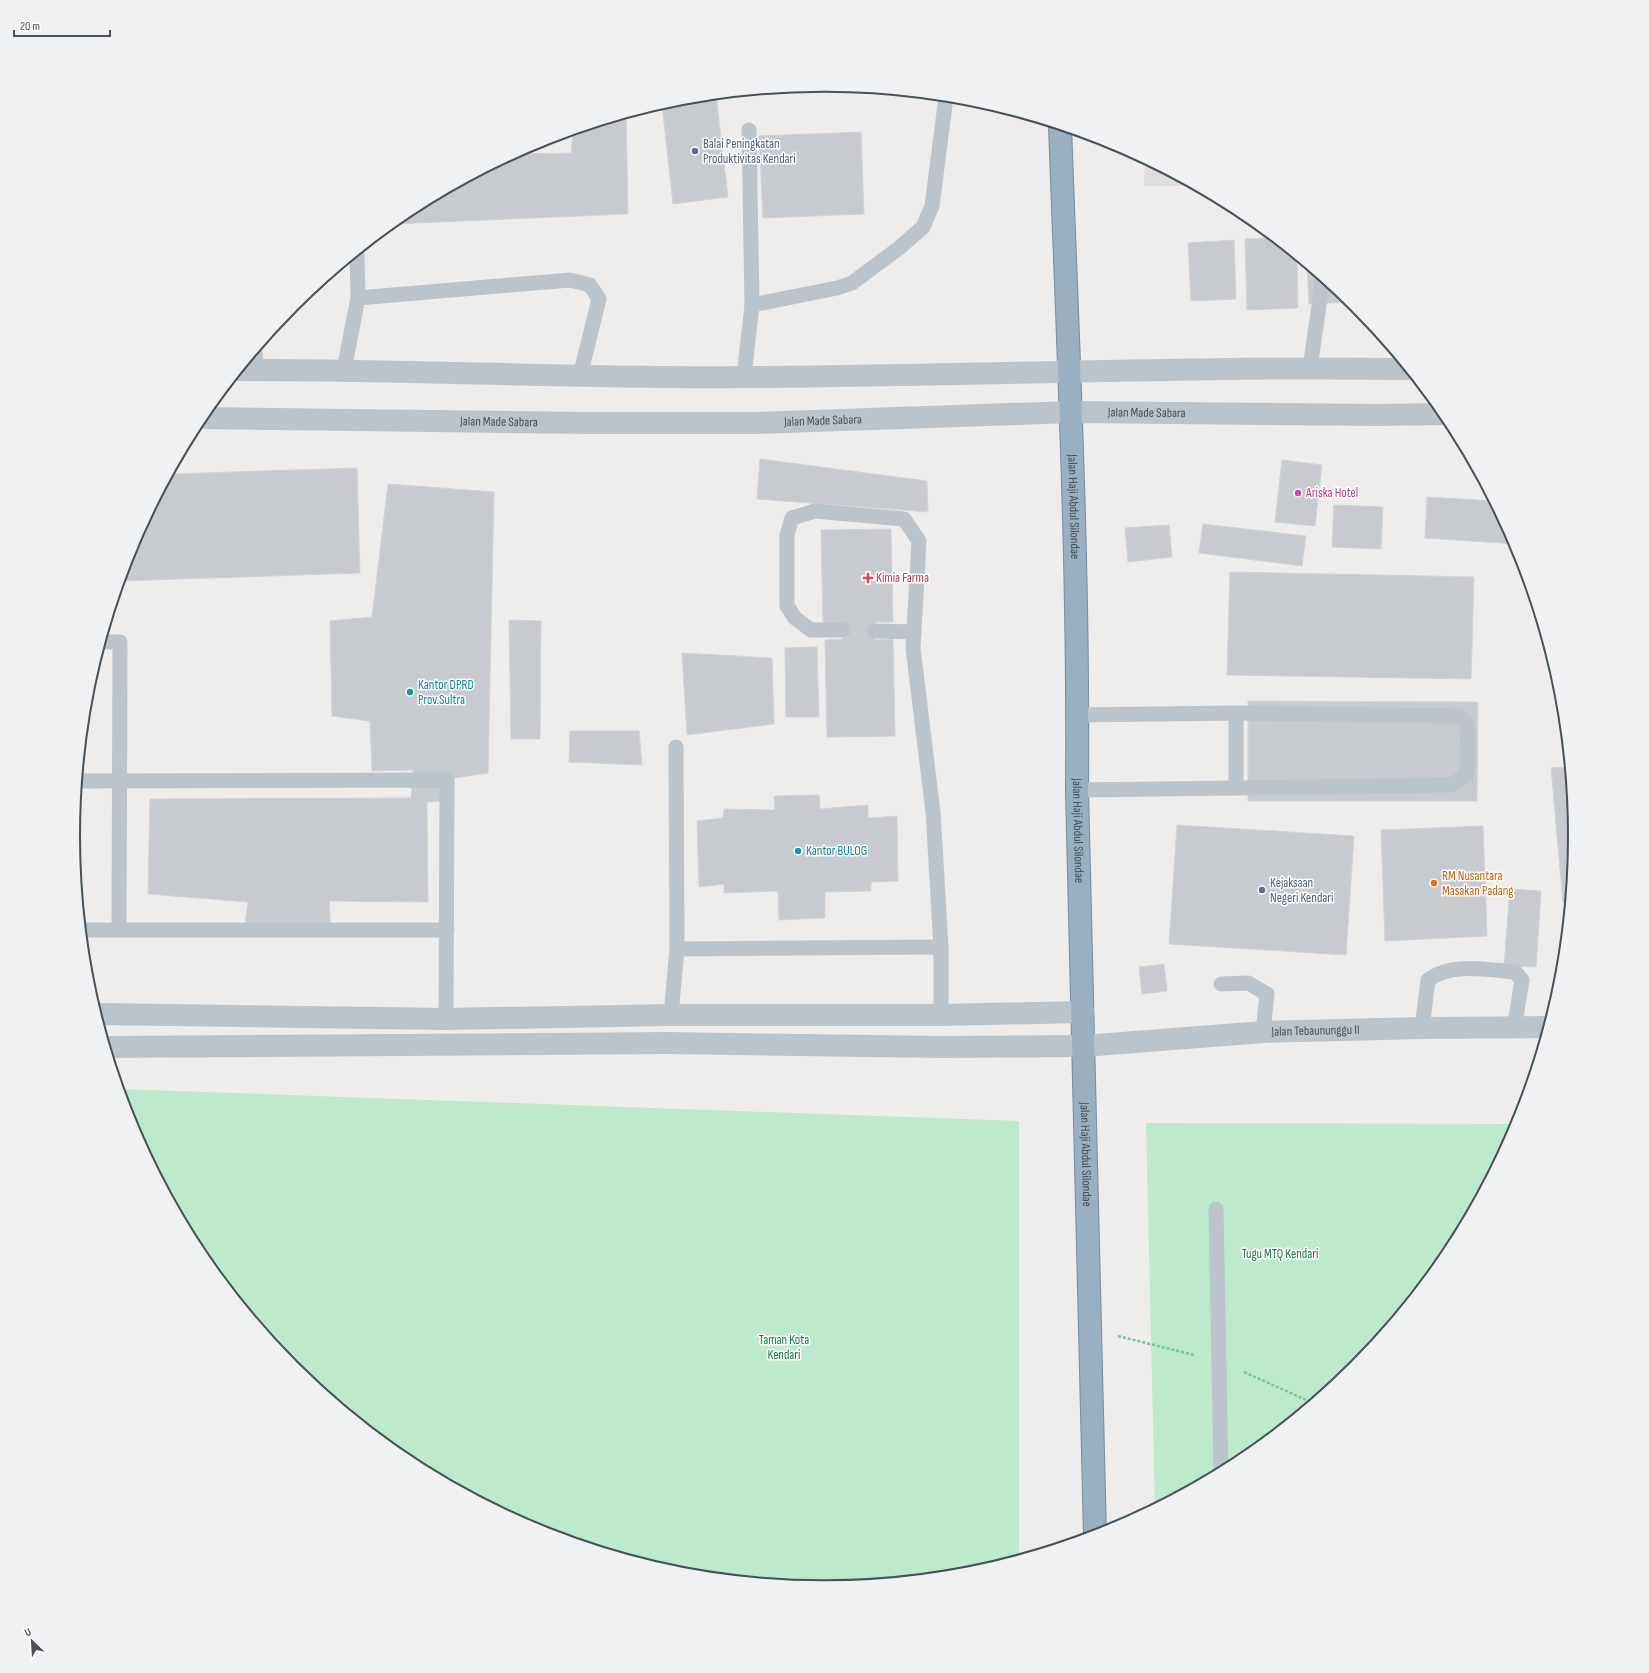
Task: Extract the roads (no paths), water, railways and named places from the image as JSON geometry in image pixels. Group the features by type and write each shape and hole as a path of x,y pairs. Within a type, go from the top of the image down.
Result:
{"highway":[{"name":"Jalan Haji Abdul Silondae","path":"1060,131 1069,370 1072,412 1077,790 1095,1529"}],"street":[{"path":"249,365 344,370 580,376 744,377 1069,370 1310,368 1403,369"},
{"name":"Jalan Made Sabara","path":"209,418 589,423 755,423 1072,412 1378,415 1438,414"},
{"path":"102,1014 446,1018 671,1014 941,1015 1083,1012"},
{"name":"Jalan Tebaununggu II","path":"111,1047 668,1043 940,1047 1084,1046 1263,1032 1422,1028 1544,1027"}],"lane":[{"path":"752,305 837,288 852,283 899,248 923,227 932,206 945,102"},
{"path":"744,377 752,305 749,130"},
{"path":"344,370 358,298 357,258"},
{"path":"358,298 570,280 590,285 599,299 580,376"},
{"path":"1310,368 1322,284"},
{"path":"843,630 811,630 795,618 787,606 787,535 792,518 815,510 904,519 919,541 914,648 933,812 941,947 941,1015"},
{"path":"875,631 914,632"},
{"path":"106,642 120,642 119,930"},
{"path":"1077,715 1236,713 1459,716 1468,724 1466,776 1451,785 1077,790"},
{"path":"1236,713 1236,788"},
{"path":"671,1014 677,949 676,747"},
{"path":"83,781 447,780 446,1018"},
{"path":"86,930 447,930"},
{"path":"677,949 941,947"},
{"path":"1422,1028 1428,980 1436,974 1466,968 1515,972 1522,980 1514,1028"},
{"path":"1221,984 1248,983 1267,994 1263,1032"},
{"path":"1216,1209 1221,1466"}],"place":[{"name":"Balai Peningkatan Produktivitas Kendari","path":"695,151"},
{"name":"Ariska Hotel","path":"1298,493"},
{"name":"Kimia Farma","path":"868,578"},
{"name":"Kantor DPRD Prov.Sultra","path":"410,692"},
{"name":"Kantor BULOG","path":"798,851"},
{"name":"RM Nusantara Masakan Padang","path":"1434,883"},
{"name":"Kejaksaan Negeri Kendari","path":"1262,890"}],"park label":[{"name":"Tugu MTQ Kendari","path":"1280,1254"},
{"name":"Taman Kota Kendari","path":"784,1348"}]}
